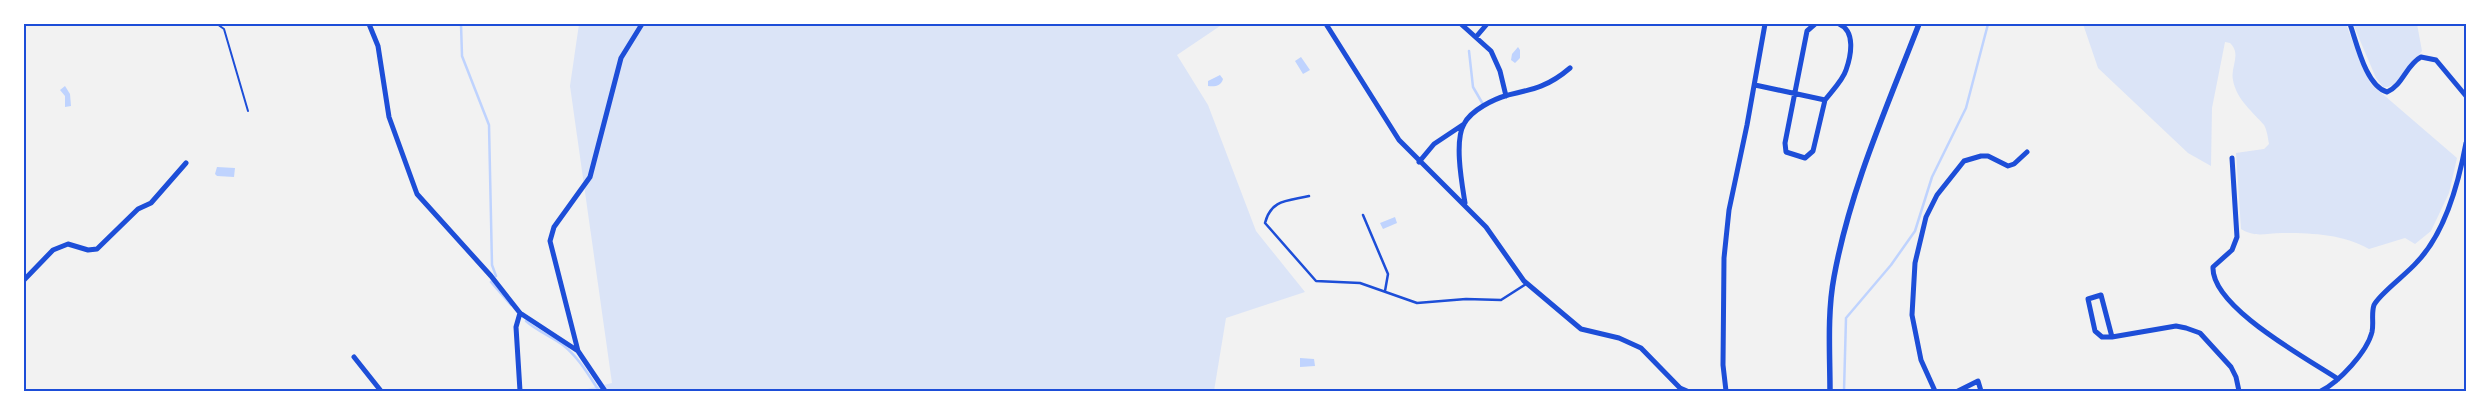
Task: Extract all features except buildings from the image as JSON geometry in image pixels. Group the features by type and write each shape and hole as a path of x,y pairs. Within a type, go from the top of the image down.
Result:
{"street":[{"path":"369,24 378,46 389,117 417,194 491,276 520,313 578,351"},
{"path":"605,391 578,351 550,241 554,227 590,177 621,58 642,24"},
{"path":"1326,24 1399,140 1486,227 1527,284 1581,329 1619,338 1641,348 1680,388 1687,391"},
{"path":"1461,24 1491,51 1500,71 1506,96"},
{"path":"1476,37 1487,24"},
{"path":"1726,391 1723,365 1725,249 1735,178 1755,85 1765,24"},
{"path":"1815,24 1807,31 1785,143 1786,152 1805,158 1814,151 1825,100 1846,72 1851,38 1845,27 1839,24"},
{"path":"1830,391 1834,279 1847,218 1872,141 1919,24"},
{"path":"2350,24 2371,80 2380,90 2387,92 2394,90 2415,60 2421,57 2436,60 2466,96"},
{"path":"1419,162 1434,144 1464,124 1481,108 1506,96 1535,89 1555,81 1570,68"},
{"path":"1755,85 1825,100"},
{"path":"1464,124 1460,139 1460,159 1465,204"},
{"path":"2321,391 2338,379 2369,342 2373,329 2372,314 2375,304 2419,261 2431,242 2454,195 2466,143"},
{"path":"1934,391 1921,360 1912,315 1915,263 1926,217 1937,195 1964,161 1988,156 2008,166 2014,164 2027,152"},
{"path":"2232,158 2237,237 2232,250 2213,267 2215,281 2238,310 2272,337 2338,379"},
{"path":"24,280 53,250 68,244 88,250 98,249 138,209 151,203 186,163"},
{"path":"2112,337 2101,295 2088,298 2095,331 2102,337 2112,337 2176,326 2200,333 2231,368 2236,377 2238,391"},
{"path":"520,313 516,327 520,391"},
{"path":"354,357 381,391"},
{"path":"1958,391 1978,382 1981,391"}],"lane":[{"path":"1309,196 1277,203 1268,211 1265,223 1316,280 1360,283 1418,303 1466,299 1501,300 1527,284"},
{"path":"1363,215 1388,274 1385,291"}],"path":[{"path":"217,24 224,29 248,111"}],"shaded area":[{"path":"579,24 1223,24 1177,55 1208,105 1256,231 1305,292 1226,318 1214,391 579,391 612,383 570,86"},
{"path":"2083,24 2346,24 2363,69 2371,84 2457,158 2449,193 2431,231 2415,244 2405,238 2369,249 2349,240 2327,235 2293,233 2256,234 2246,232 2241,229 2236,153 2264,149 2269,144 2264,125 2246,105 2235,87 2233,75 2235,52 2230,43 2225,42 2212,108 2211,166 2188,153 2098,68"},
{"path":"2353,24 2417,24 2422,51 2396,83 2383,87 2376,78"}],"water":[{"path":"1518,47 1520,58 1515,63 1511,60 1512,54"},
{"path":"1301,57 1310,70 1303,74 1295,61"},
{"path":"1220,75 1223,79 1219,85 1208,86 1208,81"},
{"path":"65,86 70,94 71,106 65,107 65,96 60,90"},
{"path":"217,167 235,168 234,177 217,176 215,174"},
{"path":"1395,217 1397,223 1383,229 1380,223"},
{"path":"1300,358 1314,359 1315,366 1300,367"}],"waterway":[{"path":"461,24 462,56 489,125 492,265 496,276"},
{"path":"1844,391 1846,318 1891,265 1915,231 1932,177 1966,108 1988,24"},
{"path":"1469,51 1473,87 1484,106"},
{"path":"491,282 511,305"},
{"path":"526,321 569,350 583,366 599,391"}]}
